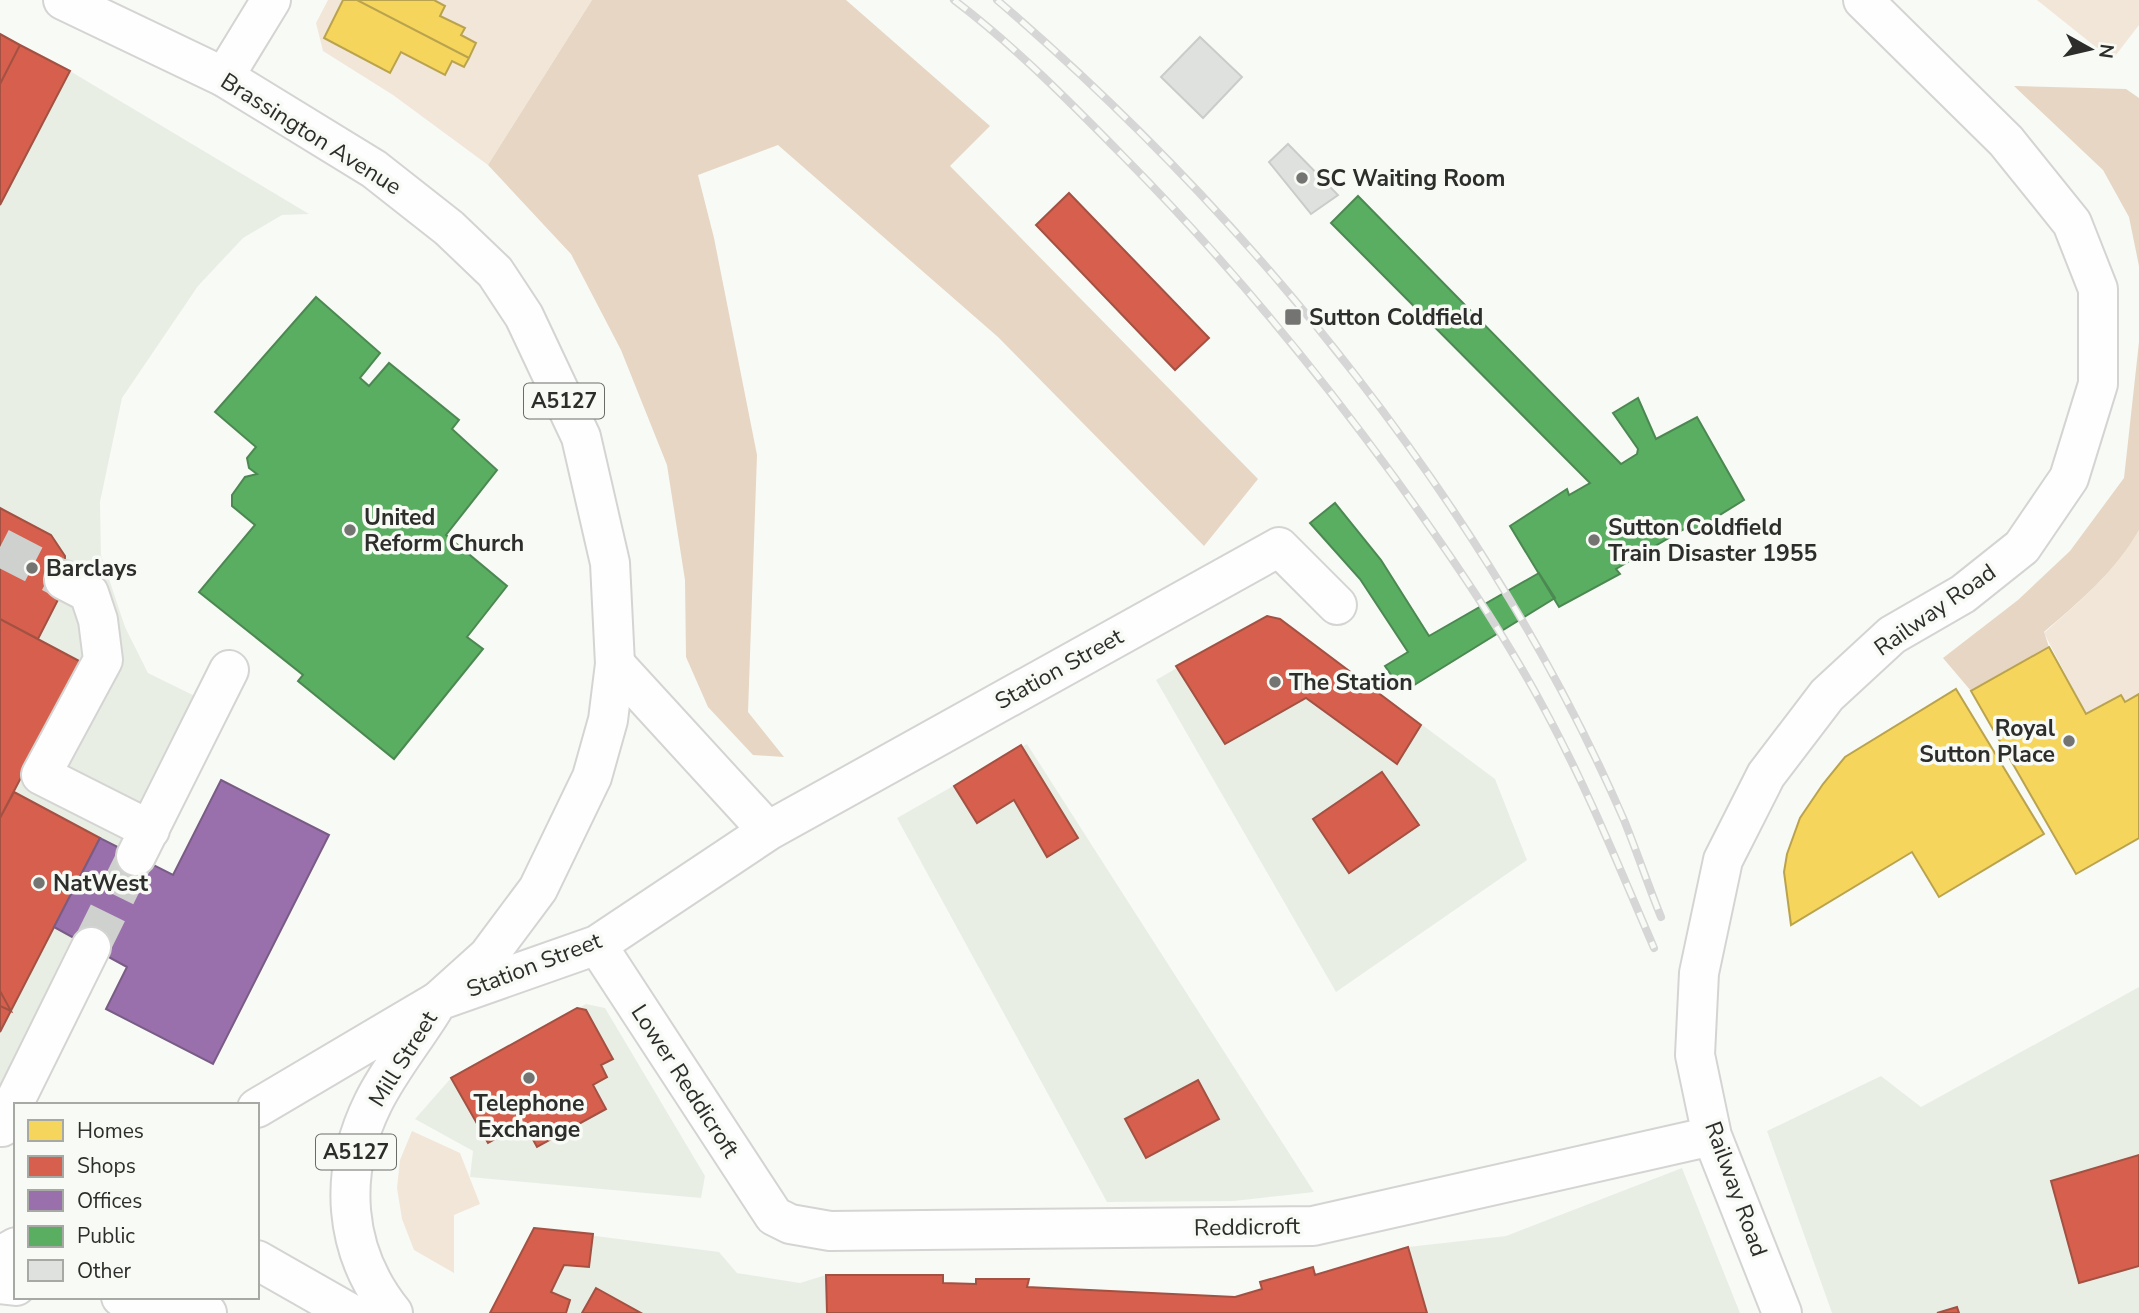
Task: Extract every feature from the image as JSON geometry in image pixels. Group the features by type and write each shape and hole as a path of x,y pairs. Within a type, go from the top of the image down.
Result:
{"street":[{"name":"Brassington Avenue","path":"63,0 224,77 374,169 449,228 495,272 517,305 581,437 610,563 615,664 608,720 592,777 538,889 488,956 438,1001 259,1107"},
{"path":"224,77 271,0"},
{"name":"Railway Road","path":"1782,1313 1712,1136 1696,1055 1699,973 1723,860 1766,775 1827,695 1892,635 1964,594 2022,547 2069,478 2098,384 2098,289 2073,223 2006,141 1863,0"},
{"name":"Station Street","path":"438,1001 597,945 768,831 1279,547 1337,605"},
{"path":"64,580 89,593 98,620 103,660 41,775 143,843 229,670"},
{"path":"615,664 768,831"},
{"name":"Lower Reddicroft","path":"597,945 774,1216"},
{"path":"19,1103 91,947"},
{"name":"Mill Street","path":"393,1313 364,1271 351,1229 352,1174 359,1137 374,1102 438,1001"},
{"path":"6,1130 14,1113"},
{"name":"Reddicroft","path":"774,1216 790,1224 830,1231 1313,1226 1712,1136"},
{"path":"259,1261 350,1313"},
{"path":"132,1299 207,1313"}],"shaded area":[{"path":"328,0 592,0 488,165 393,95 323,51 316,23"},
{"path":"592,0 846,0 990,126 950,166 1258,479 1204,546 998,337 778,145 698,175 714,238 757,455 748,712 784,757 753,755 708,707 686,657 685,580 667,465 621,350 571,254 488,165"},
{"path":"2037,0 2139,0 2139,25 2112,60"},
{"path":"0,34 70,71 309,214 282,215 243,238 198,286 122,398 100,502 101,555 125,627 148,673 205,701 0,1114"},
{"path":"2014,86 2126,89 2139,98 2139,266 2129,217 2103,170"},
{"path":"2139,342 2139,530 2108,572 2044,632 2049,647 1971,691 1943,658 2018,600 2070,551 2124,478"},
{"path":"2139,530 2139,694 2125,702 2120,695 2086,714 2044,633 2108,572"},
{"name":"The Station","path":"1267,616 1280,619 1495,779 1527,860 1336,992 1156,680"},
{"path":"1027,744 1314,1192 1234,1201 1107,1202 897,818"},
{"path":"2139,987 2139,1313 1832,1313 1767,1131 1881,1076 1921,1107"},
{"path":"586,1004 605,1008 705,1176 701,1198 470,1177 473,1151 415,1119 451,1078"},
{"path":"412,1131 460,1153 480,1204 454,1215 454,1273 414,1250 402,1219 397,1188 400,1160"},
{"path":"1682,1168 1740,1313 490,1313 534,1228 719,1252 737,1273 800,1283 826,1275 943,1275 944,1283 976,1284 976,1279 1028,1279 1028,1288 1235,1297 1261,1289 1260,1282 1313,1267 1316,1274 1408,1247 1506,1236"}],"building: Homes":[{"path":"343,0 357,0 469,58 464,67 452,61 445,75 401,52 390,73 324,38"},
{"path":"357,0 434,0 445,6 440,16 465,28 461,35 476,43 469,58"},
{"name":"Royal Sutton Place","path":"2049,647 2086,714 2121,695 2125,702 2139,694 2139,838 2076,874 1971,691"},
{"path":"1956,689 2044,834 1939,897 1912,852 1791,925 1784,872 1787,854 1800,818 1823,784 1845,757"}],"building: Shops":[{"path":"0,34 20,45 0,84"},
{"path":"20,45 70,71 0,205 0,84"},
{"path":"1069,193 1209,338 1175,370 1036,225"},
{"name":"Barclays","path":"0,508 51,535 65,556 64,588 38,639 0,619"},
{"name":"The Station","path":"1267,616 1280,619 1421,725 1397,764 1306,698 1225,744 1176,666"},
{"path":"0,619 81,662 0,818"},
{"path":"1021,745 1078,838 1047,857 1014,800 977,823 954,786"},
{"path":"1382,772 1419,825 1349,873 1313,819"},
{"name":"NatWest","path":"14,792 100,838 0,1032 0,818"},
{"path":"0,991 11,1011 0,1006"},
{"name":"Telephone Exchange","path":"577,1008 586,1010 613,1059 601,1065 607,1077 593,1085 606,1109 537,1147 524,1123 488,1143 451,1078"},
{"path":"1198,1080 1219,1119 1146,1158 1125,1119"},
{"path":"2139,1155 2139,1266 2079,1283 2051,1181"},
{"path":"534,1228 593,1234 589,1267 564,1265 551,1292 570,1300 566,1313 490,1313"},
{"path":"1408,1247 1427,1313 827,1313 826,1275 943,1275 943,1283 976,1284 976,1279 1029,1279 1027,1287 1235,1297 1262,1289 1260,1282 1313,1267 1315,1275"},
{"path":"596,1288 641,1313 582,1313"},
{"path":"1957,1307 1959,1313 1937,1313"}],"building: Offices":[{"path":"221,780 329,835 213,1064 106,1009 127,967 54,927 100,838 173,875"}],"building: Public":[{"path":"1358,196 1621,464 1637,454 1638,449 1613,413 1638,398 1656,439 1697,417 1744,500 1689,534 1686,528 1616,569 1620,574 1559,607 1510,526 1567,489 1569,495 1590,483 1331,223"},
{"name":"United Reform Church","path":"316,297 380,353 360,378 369,386 389,363 459,420 452,429 497,470 446,535 507,586 467,637 483,649 394,759 298,681 303,675 199,592 255,525 232,506 232,495 245,477 257,474 249,468 247,458 256,447 215,412"},
{"path":"1335,503 1381,560 1429,636 1539,573 1555,598 1403,692 1385,666 1408,652 1360,579 1310,523"}],"building: Other":[{"path":"1200,37 1242,77 1203,118 1161,77"},
{"name":"SC Waiting Room","path":"1288,144 1338,195 1311,214 1269,162"}],"tunnel":[{"path":"0,547 64,580"},
{"path":"91,947 136,856"}],"railway":[{"path":"954,0 1042,76 1162,196 1232,273 1299,353 1395,478 1475,593 1530,683 1590,801 1654,948"},
{"path":"997,0 1092,85 1184,177 1272,274 1356,376 1434,482 1505,592 1569,705 1624,820 1661,917"}],"place":[{"name":"SC Waiting Room","path":"1302,178"},
{"name":"Sutton Coldfield","path":"1293,317"},
{"name":"United Reform Church","path":"350,530"},
{"name":"Sutton Coldfield Train Disaster 1955","path":"1594,540"},
{"name":"Barclays","path":"32,568"},
{"name":"The Station","path":"1275,682"},
{"name":"Royal Sutton Place","path":"2069,741"},
{"name":"NatWest","path":"39,883"},
{"name":"Telephone Exchange","path":"529,1078"}]}
